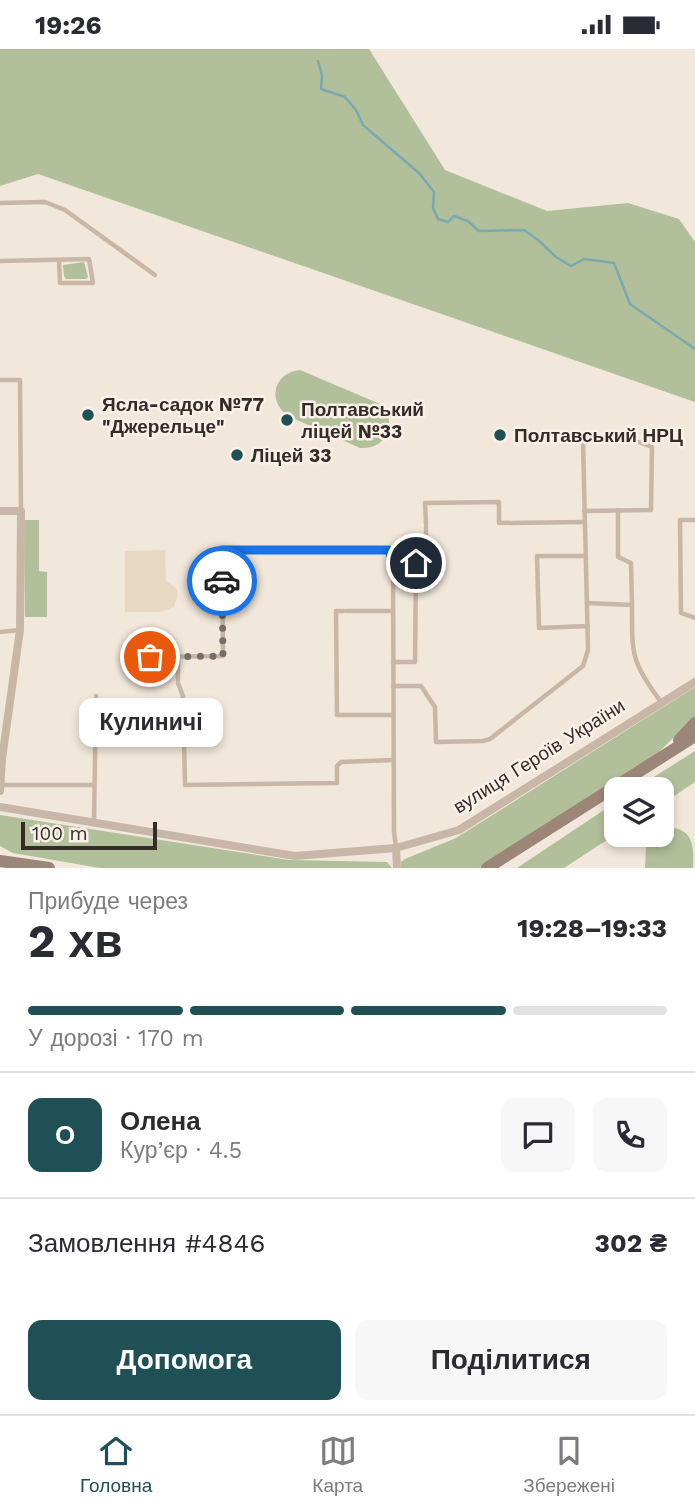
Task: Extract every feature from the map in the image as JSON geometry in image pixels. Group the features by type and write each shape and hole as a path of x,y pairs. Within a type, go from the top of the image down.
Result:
{"main road":[{"path":"665,756 695,723"},
{"path":"487,868 695,736"},
{"path":"2,860 49,868"}],"street":[{"path":"0,511 21,511 20,630 0,791"},
{"name":"вулиця Героїв України","path":"0,807 295,856 396,848 459,830 695,682"},
{"path":"396,848 397,868"}],"lane":[{"path":"0,203 45,202 65,210 155,275"},
{"path":"0,261 89,259 93,283 60,283 59,260"},
{"path":"0,380 20,380 21,511"},
{"path":"393,686 421,685 435,707 436,742 483,741 490,739 583,666 588,650 588,626 584,522 583,440 628,438 652,447 652,510 584,511"},
{"path":"393,564 426,563 425,503 499,502 499,523 584,522"},
{"path":"618,510 618,557 631,563 632,649 636,665 662,702"},
{"path":"695,520 680,520 681,613 695,618"},
{"path":"150,657 223,656 222,550 389,550 393,564 396,848"},
{"path":"585,556 537,557 539,628 588,626"},
{"path":"393,662 415,662 416,563"},
{"path":"587,603 632,605"},
{"path":"392,611 336,611 337,715 393,715"},
{"path":"0,632 20,630"},
{"path":"178,656 178,682 183,696 185,785 337,783 337,766 341,762 393,760"},
{"path":"94,823 96,696"},
{"path":"0,785 94,785"}],"green space":[{"path":"0,49 369,49 445,170 547,211 628,203 679,219 695,242 695,402 38,174 0,186"},
{"path":"84,262 88,277 86,279 66,279 63,265"},
{"path":"300,370 380,404 389,419 383,440 377,445 360,448 288,416 277,403 276,388 284,376"},
{"path":"24,520 39,520 39,571 47,572 47,617 25,617"},
{"path":"695,687 695,716 653,758 623,777 604,777 604,789 480,868 401,868 401,862 405,859 456,838"},
{"path":"695,751 695,782 674,796 674,777 654,777"},
{"path":"604,810 604,842 564,868 517,868"},
{"path":"0,815 289,860 387,862 392,868 100,868 13,853 0,846"},
{"path":"674,828 687,835 692,846 693,868 645,868 646,847 674,847"}],"shaded area":[{"path":"165,550 166,581 176,588 178,594 174,607 161,612 125,612 125,551"}],"waterway":[{"path":"318,61 322,75 321,89 345,97 356,110 363,125 419,173 434,192 433,208 438,219 448,222 454,216 468,221 479,231 524,230 571,266 584,259 614,263 630,304 695,349"}],"way so far":[{"path":"150,657 223,656 222,581"}],"place":[{"name":"Ясла-садок №77 \"Джерельце\"","path":"88,415"},
{"name":"Полтавський ліцей №33","path":"287,420"},
{"name":"Полтавський НРЦ","path":"500,435"},
{"name":"Ліцей 33","path":"237,455"},
{"name":"Кулиничі","path":"150,657"}],"route":[{"path":"222,581 222,550 389,550 393,564 416,563"}]}
